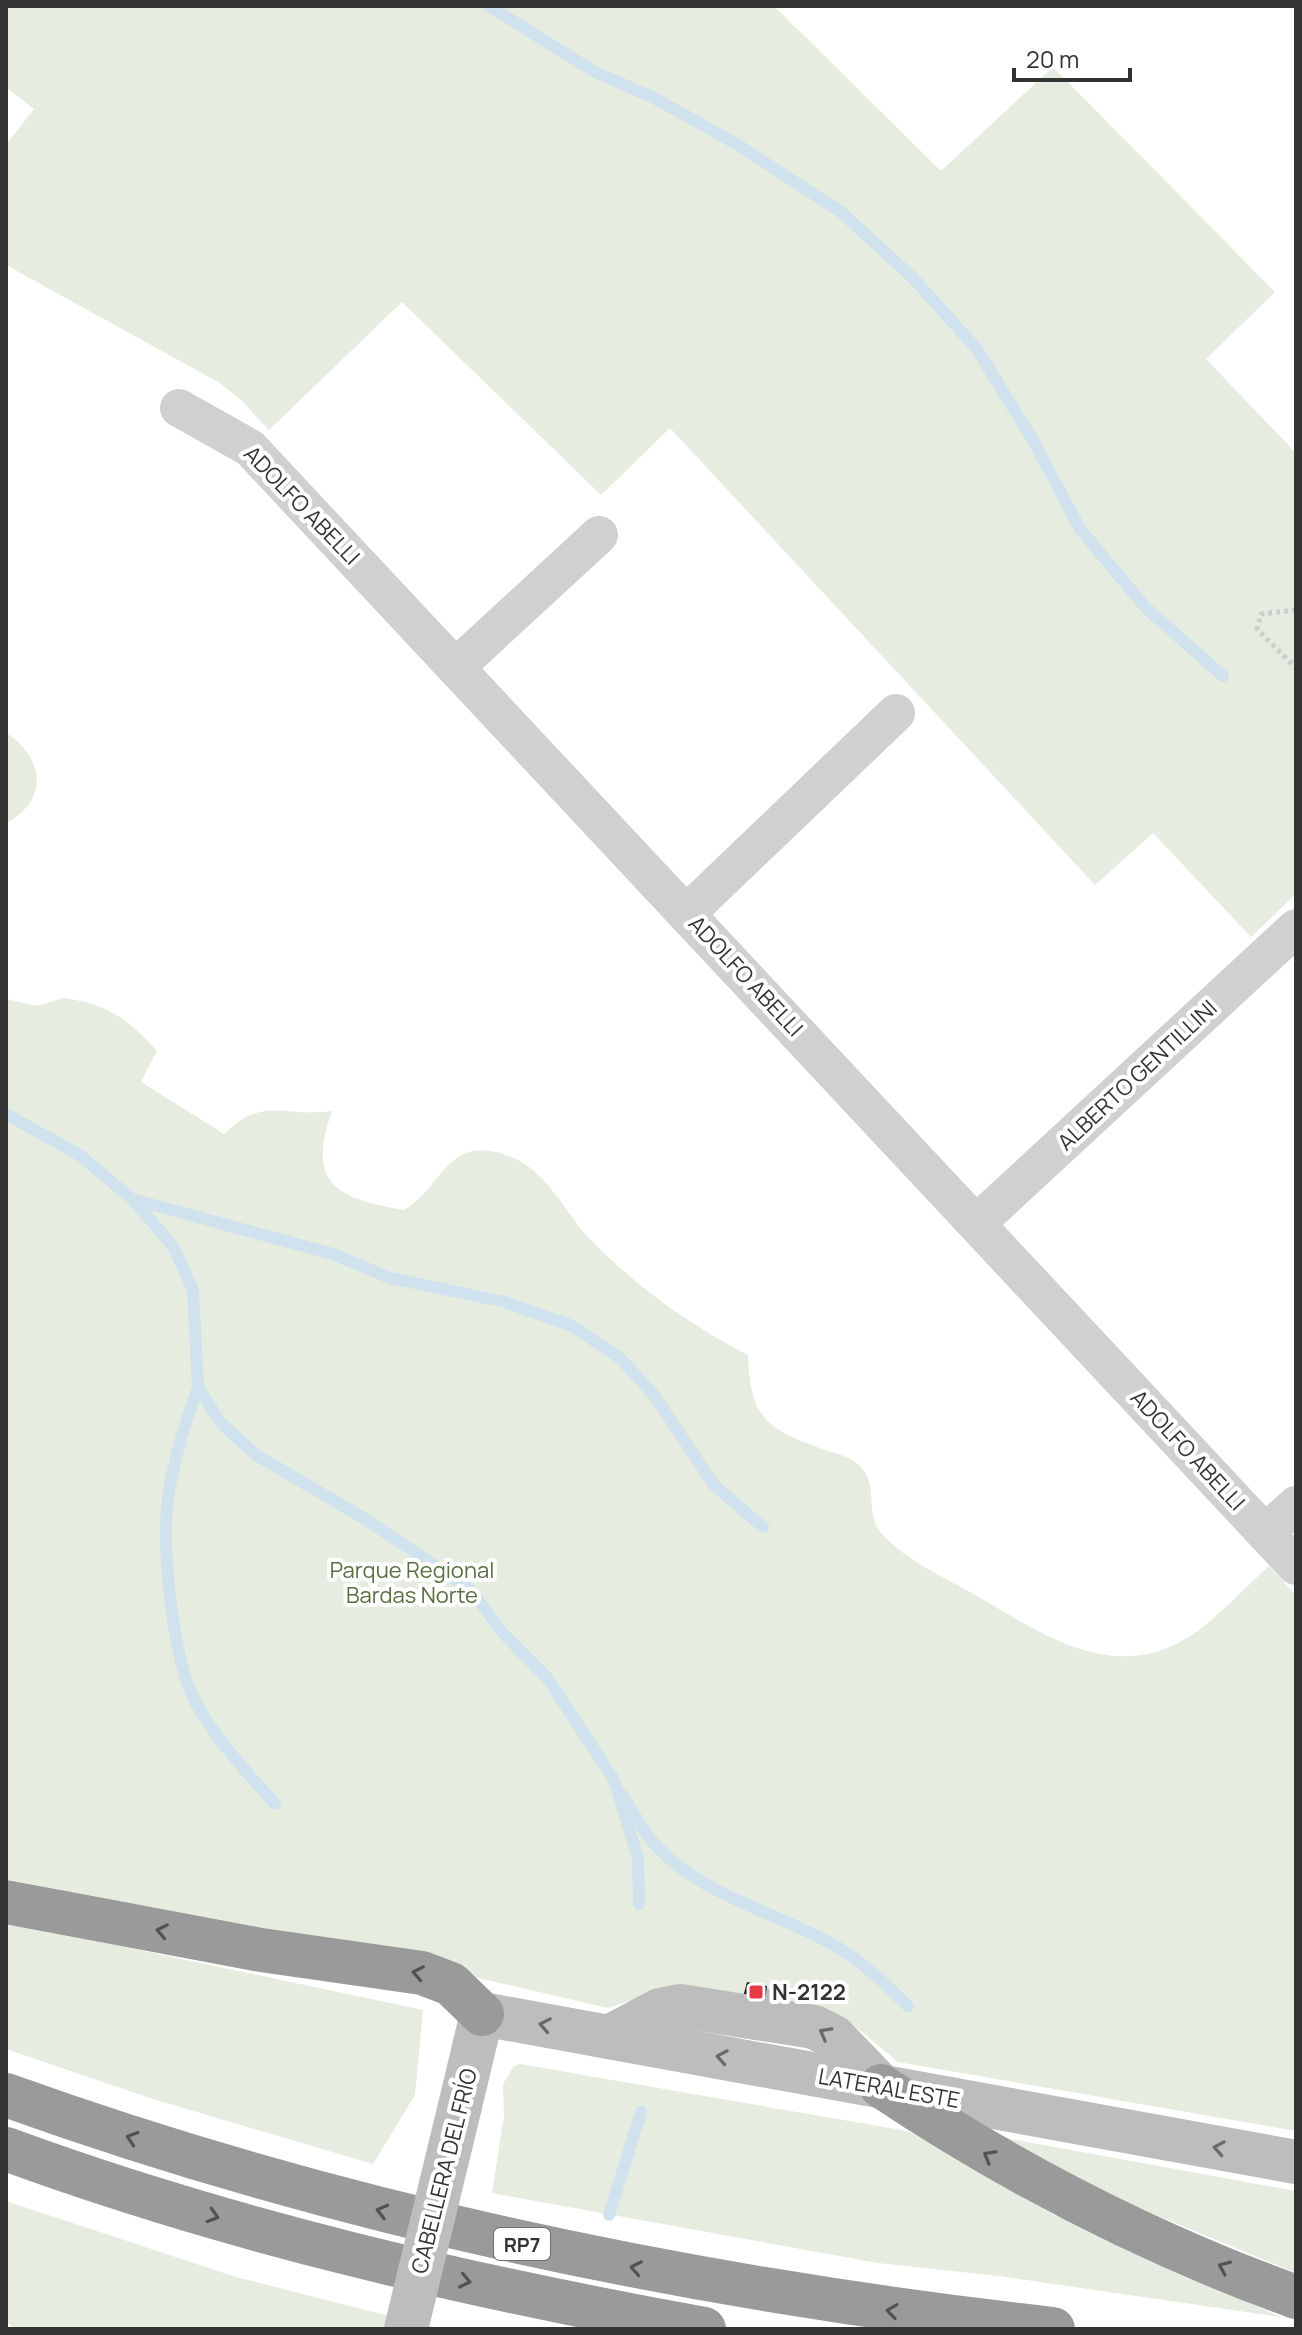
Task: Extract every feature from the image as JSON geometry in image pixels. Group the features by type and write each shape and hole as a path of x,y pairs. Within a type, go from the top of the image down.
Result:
{"highway":[{"path":"6,1902 261,1950 422,1973 451,1984 482,2014"},
{"path":"881,2086 1025,2177 1082,2206 1296,2297"},
{"name":"RP7","path":"6,2095 217,2166 514,2243 687,2278 855,2306 1053,2329"},
{"name":"RP7","path":"6,2149 135,2192 328,2249 525,2294 704,2329"}],"main road":[{"path":"482,2014 609,2037 660,2010 680,2006 814,2027 834,2037 881,2086"},
{"name":"CABELLERA DEL FRÍO","path":"406,2329 482,2014"},
{"name":"LATERAL ESTE","path":"881,2086 1296,2162"}],"street":[{"name":"ADOLFO ABELLI","path":"179,408 250,448 978,1222 1296,1566"},
{"path":"456,667 599,535"},
{"path":"687,913 896,713"},
{"name":"ALBERTO GENTILLINI","path":"978,1222 1296,928"},
{"path":"1265,1533 1296,1505"}],"path":[{"path":"1296,610 1261,614 1257,629 1296,668"}],"green space":[{"path":"6,6 774,6 941,171 1053,67 1275,292 1206,359 1296,453 1296,894 1251,937 1153,833 1095,885 670,428 601,495 402,302 269,430 238,397 218,382 6,265 6,145 34,109 6,87"},
{"path":"6,733 28,754 37,778 30,803 6,823"},
{"name":"Parque Regional Bardas Norte","path":"64,998 105,1009 136,1030 157,1051 141,1082 224,1134 238,1122 263,1111 332,1111 325,1135 325,1171 344,1193 360,1200 404,1210 421,1197 457,1158 474,1151 499,1152 522,1163 546,1182 588,1237 624,1272 683,1317 748,1355 753,1395 767,1420 791,1437 846,1457 861,1467 869,1483 877,1526 892,1544 930,1570 1058,1641 1111,1655 1137,1656 1164,1649 1192,1635 1269,1566 1296,1595 1296,2131 898,2062 844,2017 765,2001 767,1986 747,1982 743,1997 677,1985 608,2008 340,1946 6,1879 6,999 36,1006"},
{"path":"6,1922 423,2010 415,2095 373,2164 153,2099 6,2049"},
{"path":"520,2064 907,2131 932,2141 1052,2214 1281,2317 999,2276 878,2263 492,2193 504,2116 503,2084 513,2067"},
{"path":"999,2137 1296,2191 1296,2273 1103,2193"},
{"path":"6,2201 236,2277 440,2329 16,2329 6,2322"}],"building":[{"path":"747,1982 767,1986 765,2001 743,1997"}],"waterway":[{"path":"489,6 595,72 654,98 735,143 841,212 912,277 977,349 1034,442 1080,529 1146,608 1223,676"},
{"path":"6,1114 81,1156 133,1200 173,1246 193,1290 198,1387 220,1422 256,1455 365,1519 470,1589 502,1632 548,1679 614,1780 638,1858 639,1904"},
{"path":"135,1200 333,1254 390,1278 505,1302 572,1326 620,1358 654,1395 714,1485 763,1527"},
{"path":"198,1387 176,1456 166,1520 175,1633 188,1684 204,1717 222,1743 275,1804"},
{"path":"623,1796 653,1842 692,1876 843,1950 908,2006"},
{"path":"609,2215 641,2112"}],"place":[{"name":"N-2122","path":"756,1992"}]}
